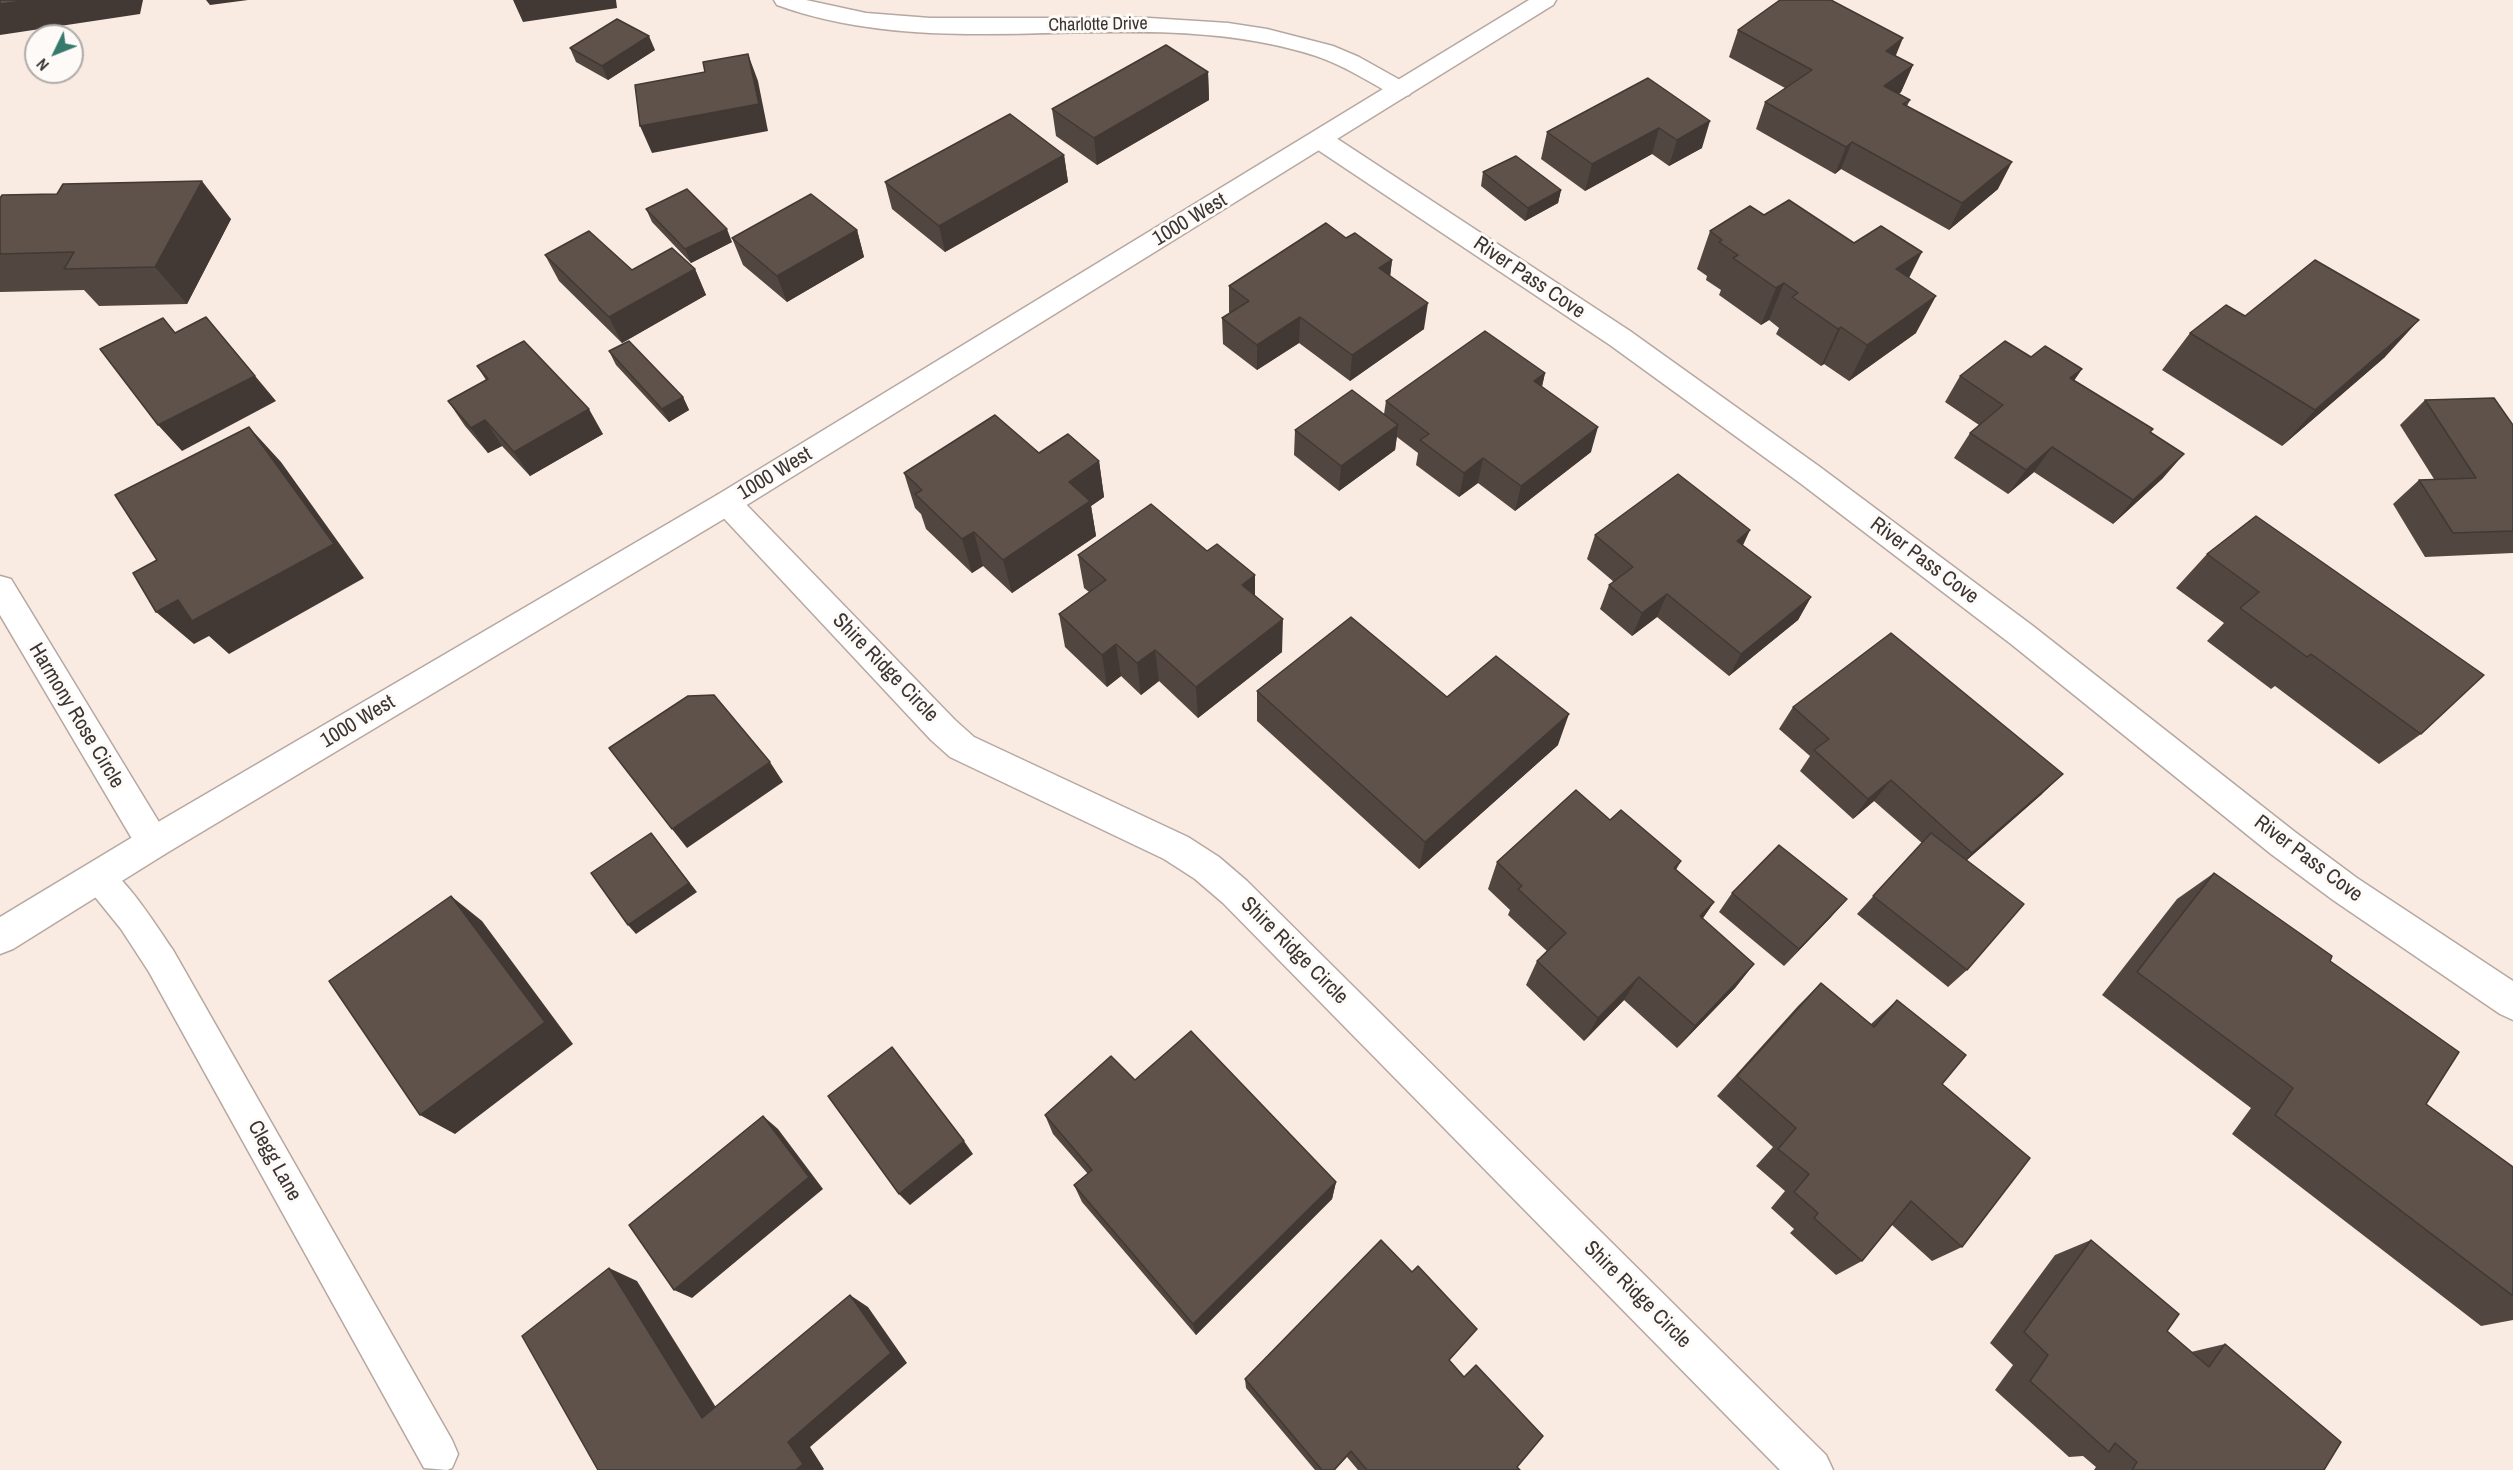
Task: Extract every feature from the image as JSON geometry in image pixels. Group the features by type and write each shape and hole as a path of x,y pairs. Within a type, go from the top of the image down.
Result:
{"street":[{"name":"Charlotte Drive","path":"785,0 797,5 850,16 908,24 1183,25 1243,32 1331,53 1401,90"},
{"name":"1000 West","path":"0,937 153,843 727,503 1321,140 1545,0"},
{"name":"River Pass Cove","path":"1321,140 1629,345 1810,476 2022,635 2283,843 2345,889 2513,1002"},
{"name":"Shire Ridge Circle","path":"727,503 962,747 1176,848 1207,868 1235,892 1811,1470"},
{"name":"Harmony Rose Circle","path":"0,588 153,843"}],"lane":[{"name":"Clegg Lane","path":"98,876 132,918 161,962 438,1454"}],"building":[{"path":"0,0 30,0 0,4"},
{"path":"1780,0 1831,0 1903,38 1886,51 1913,65 1884,86 1910,100 1903,104 2012,162 1962,203 1852,142 1846,147 1765,102 1812,70 1738,30"},
{"path":"617,19 649,36 602,66 570,48"},
{"path":"1166,45 1208,72 1094,138 1052,109"},
{"path":"748,54 759,104 640,126 635,85 705,72 703,62"},
{"path":"1648,78 1710,121 1677,140 1659,128 1592,164 1547,132"},
{"path":"1010,114 1064,155 939,226 885,182"},
{"path":"1516,156 1561,190 1528,208 1483,172"},
{"path":"202,181 155,267 64,269 74,252 0,254 0,198 2,195 57,194 63,184"},
{"path":"687,189 727,229 685,249 646,209"},
{"path":"811,194 857,230 777,276 732,238"},
{"path":"1789,200 1854,243 1881,226 1922,252 1896,269 1936,296 1867,345 1841,327 1838,329 1792,297 1798,293 1784,283 1776,288 1733,258 1738,255 1719,242 1722,240 1710,231 1750,206 1764,215"},
{"path":"1326,223 1346,238 1355,233 1392,260 1379,268 1428,303 1352,355 1300,317 1257,345 1222,318 1249,301 1229,286"},
{"path":"589,231 632,270 672,248 695,269 609,317 545,255"},
{"path":"2315,260 2419,320 2315,410 2190,333 2226,305 2245,316"},
{"path":"206,317 255,376 158,425 100,349 163,318 175,333"},
{"path":"1485,331 1545,373 1534,381 1598,427 1521,486 1483,458 1464,473 1420,440 1429,434 1386,401"},
{"path":"524,341 589,409 514,452 485,420 471,428 448,401 488,379 477,366"},
{"path":"629,341 683,397 662,409 609,351"},
{"path":"2005,341 2031,357 2045,346 2082,369 2070,378 2153,429 2150,432 2184,454 2133,500 2052,447 2026,470 1970,433 2003,405 1960,376"},
{"path":"1352,390 1398,425 1341,466 1295,430"},
{"path":"2494,398 2513,425 2513,531 2453,533 2419,480 2476,478 2425,400"},
{"path":"995,415 1039,453 1068,434 1099,461 1069,482 1090,501 1003,560 974,532 962,539 915,494 922,490 904,473"},
{"path":"249,427 334,544 192,621 178,600 156,612 133,573 157,560 115,495"},
{"path":"1678,474 1750,530 1737,541 1811,597 1741,654 1667,594 1642,613 1609,585 1633,567 1595,535"},
{"path":"1151,504 1207,551 1217,544 1255,575 1242,585 1283,619 1196,687 1155,650 1137,663 1116,644 1102,655 1059,614 1106,580 1078,555"},
{"path":"2256,516 2484,675 2421,734 2311,654 2307,657 2240,608 2259,592 2207,554"},
{"path":"1351,617 1447,697 1496,656 1569,714 1425,842 1257,691"},
{"path":"1891,633 2063,774 1972,853 1891,780 1868,799 1814,750 1829,739 1793,707"},
{"path":"714,695 770,762 672,829 609,748 688,696"},
{"path":"1576,790 1610,820 1621,810 1681,861 1674,868 1714,902 1700,916 1754,964 1695,1026 1639,977 1598,1018 1537,961 1566,933 1518,889 1522,886 1497,862"},
{"path":"651,833 689,883 628,925 591,873"},
{"path":"1931,833 2024,904 1967,970 1873,896"},
{"path":"1779,845 1847,899 1799,949 1732,893"},
{"path":"2214,873 2332,956 2330,961 2459,1052 2426,1104 2513,1167 2513,1296 2275,1115 2293,1088 2137,972"},
{"path":"451,896 545,1022 420,1115 329,981"},
{"path":"1821,983 1874,1027 1897,1000 1966,1055 1942,1084 2030,1158 1962,1247 1911,1201 1862,1261 1814,1218 1818,1213 1794,1192 1809,1174 1778,1149 1796,1128 1737,1076"},
{"path":"1191,1031 1336,1182 1193,1324 1074,1185 1092,1170 1045,1115 1111,1056 1135,1080"},
{"path":"892,1047 964,1141 899,1194 828,1096"},
{"path":"763,1116 809,1177 674,1290 629,1225"},
{"path":"1381,1240 1412,1272 1418,1266 1477,1329 1449,1360 1464,1377 1476,1365 1543,1436 1517,1467 1520,1470 1367,1470 1351,1451 1334,1470 1322,1470 1245,1379"},
{"path":"2091,1240 2179,1314 2167,1331 2209,1367 2225,1344 2341,1442 2324,1470 2132,1470 2137,1462 2115,1443 2109,1452 2030,1381 2048,1355 2024,1332"},
{"path":"609,1268 702,1418 850,1295 891,1353 788,1442 803,1464 796,1470 598,1470 522,1336"}]}
